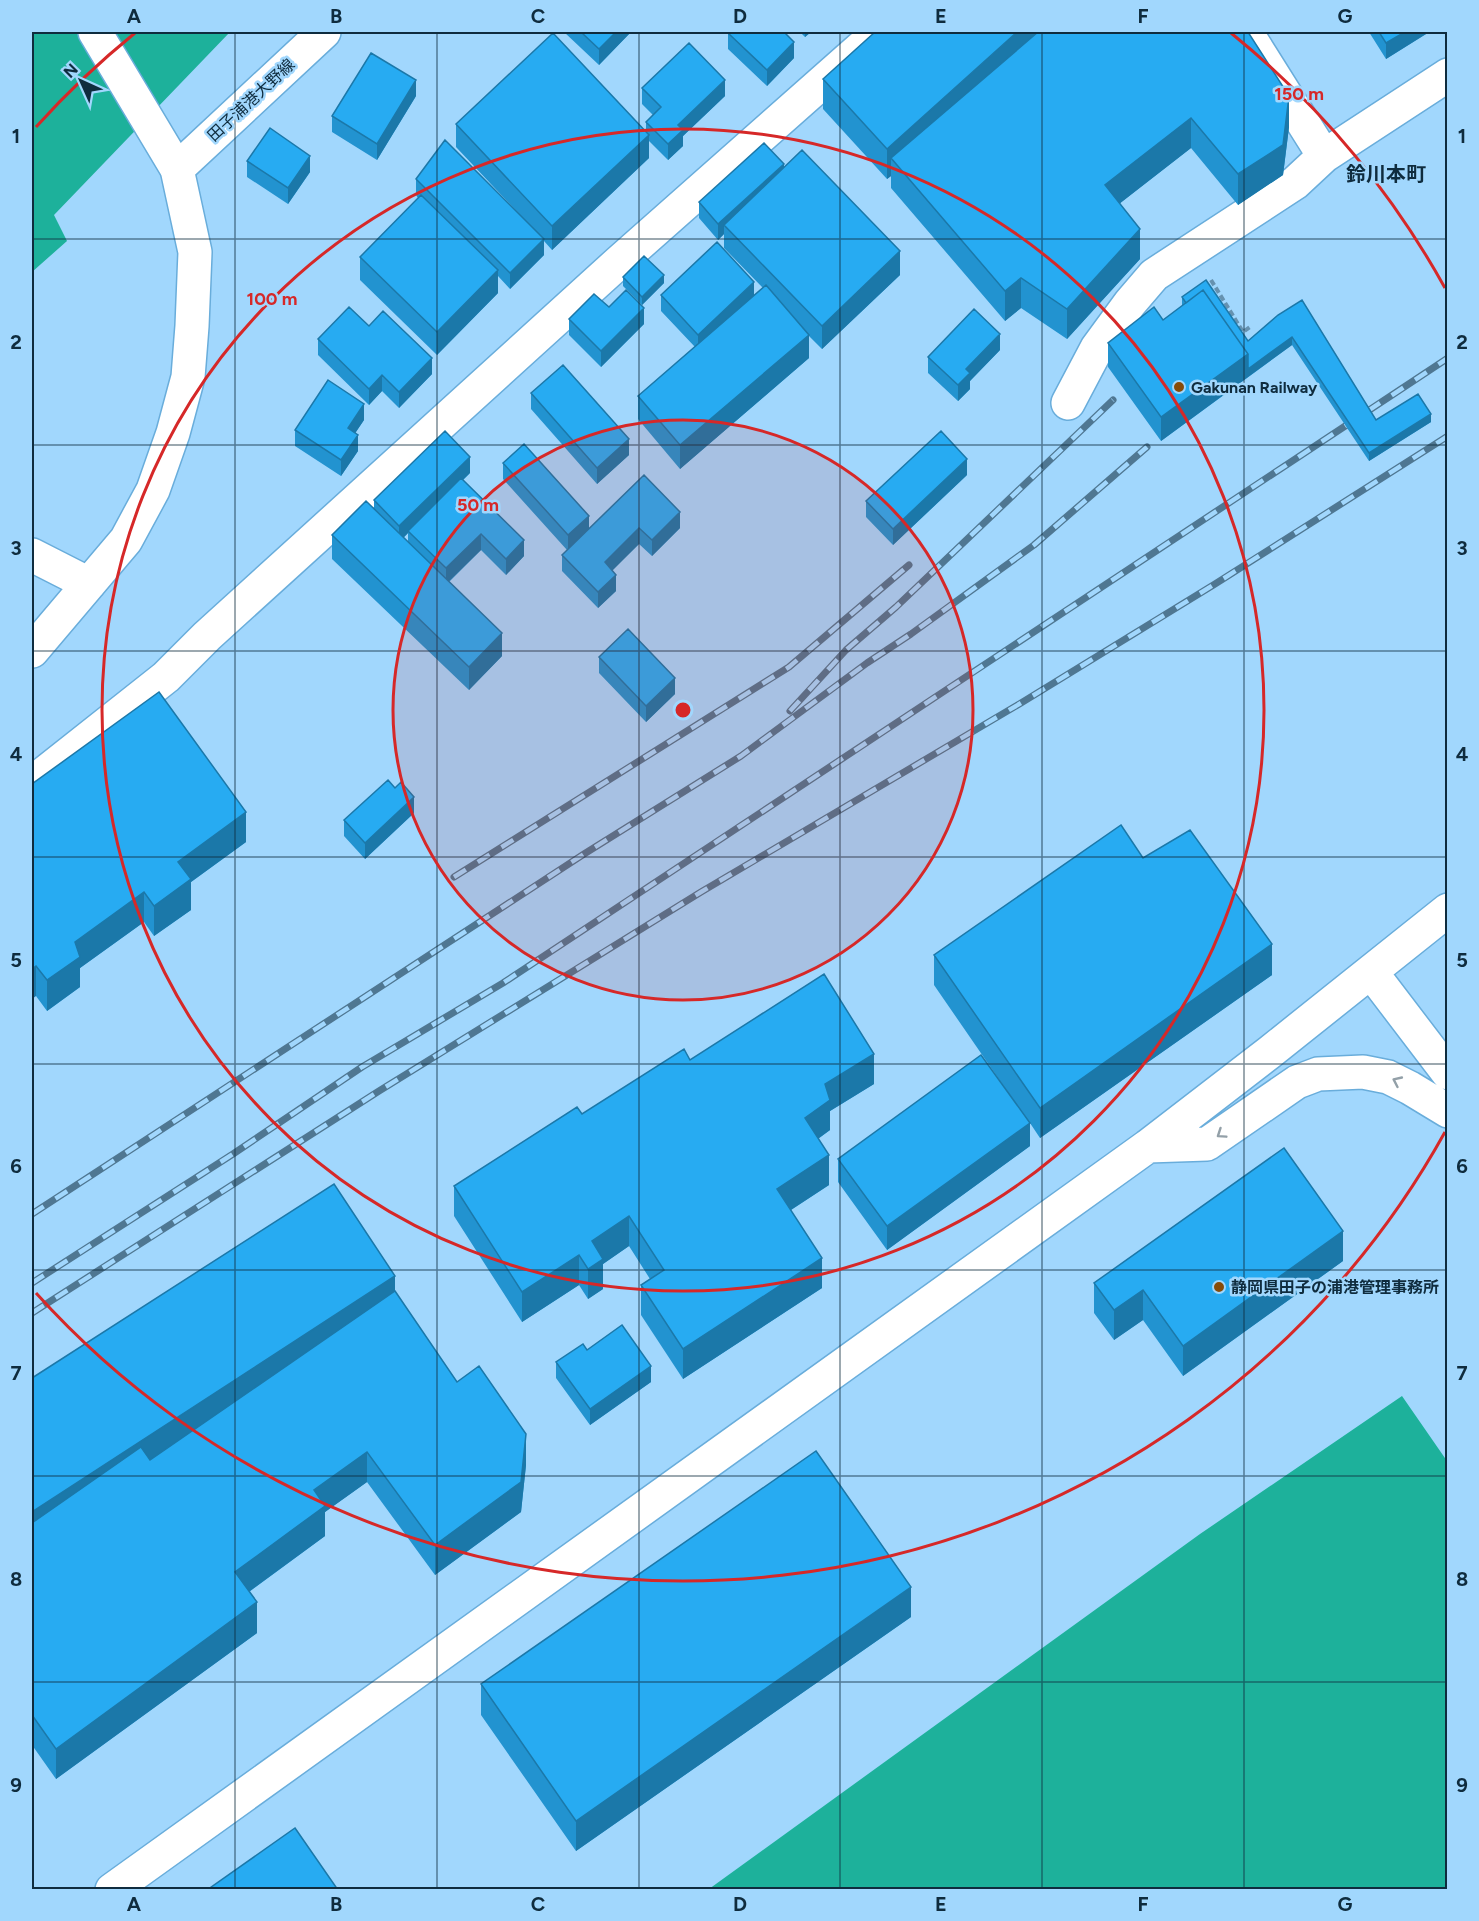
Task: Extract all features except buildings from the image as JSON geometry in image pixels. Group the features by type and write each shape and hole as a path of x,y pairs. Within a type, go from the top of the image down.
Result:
{"street":[{"path":"32,651 126,540 153,490 188,377 195,252 177,169 95,32"},
{"name":"田子浦港大野線","path":"177,169 324,32"},
{"path":"32,783 166,677 207,636 619,262 879,32"},
{"path":"1246,32 1324,156"},
{"path":"1068,403 1097,348 1154,275 1295,183 1324,156 1448,75"},
{"path":"32,555 89,584"},
{"path":"112,1890 1148,1146 1448,910"},
{"path":"1371,972 1448,1073"},
{"path":"1148,1146 1207,1144 1297,1082 1318,1074 1363,1072 1388,1077 1448,1111"}],"shaded area":[{"path":"32,32 230,32 54,215 67,241 32,272"},
{"path":"1402,1396 1447,1461 1447,1889 709,1889 1200,1534"}],"railway":[{"path":"32,1283 233,1154 362,1067 503,983 1448,358"},
{"path":"790,711 846,650 896,607 1113,400"},
{"path":"32,1313 379,1091 701,892 1021,703 1215,584 1448,436"},
{"path":"32,1214 584,854 741,756 867,663 1034,545 1147,447"},
{"path":"454,877 789,667 909,565"}],"place":[{"name":"Gakunan Railway","path":"1179,387"},
{"name":"静岡県田子の浦港管理事務所","path":"1219,1287"}],"district":[{"name":"鈴川本町","path":"1386,174"}]}
